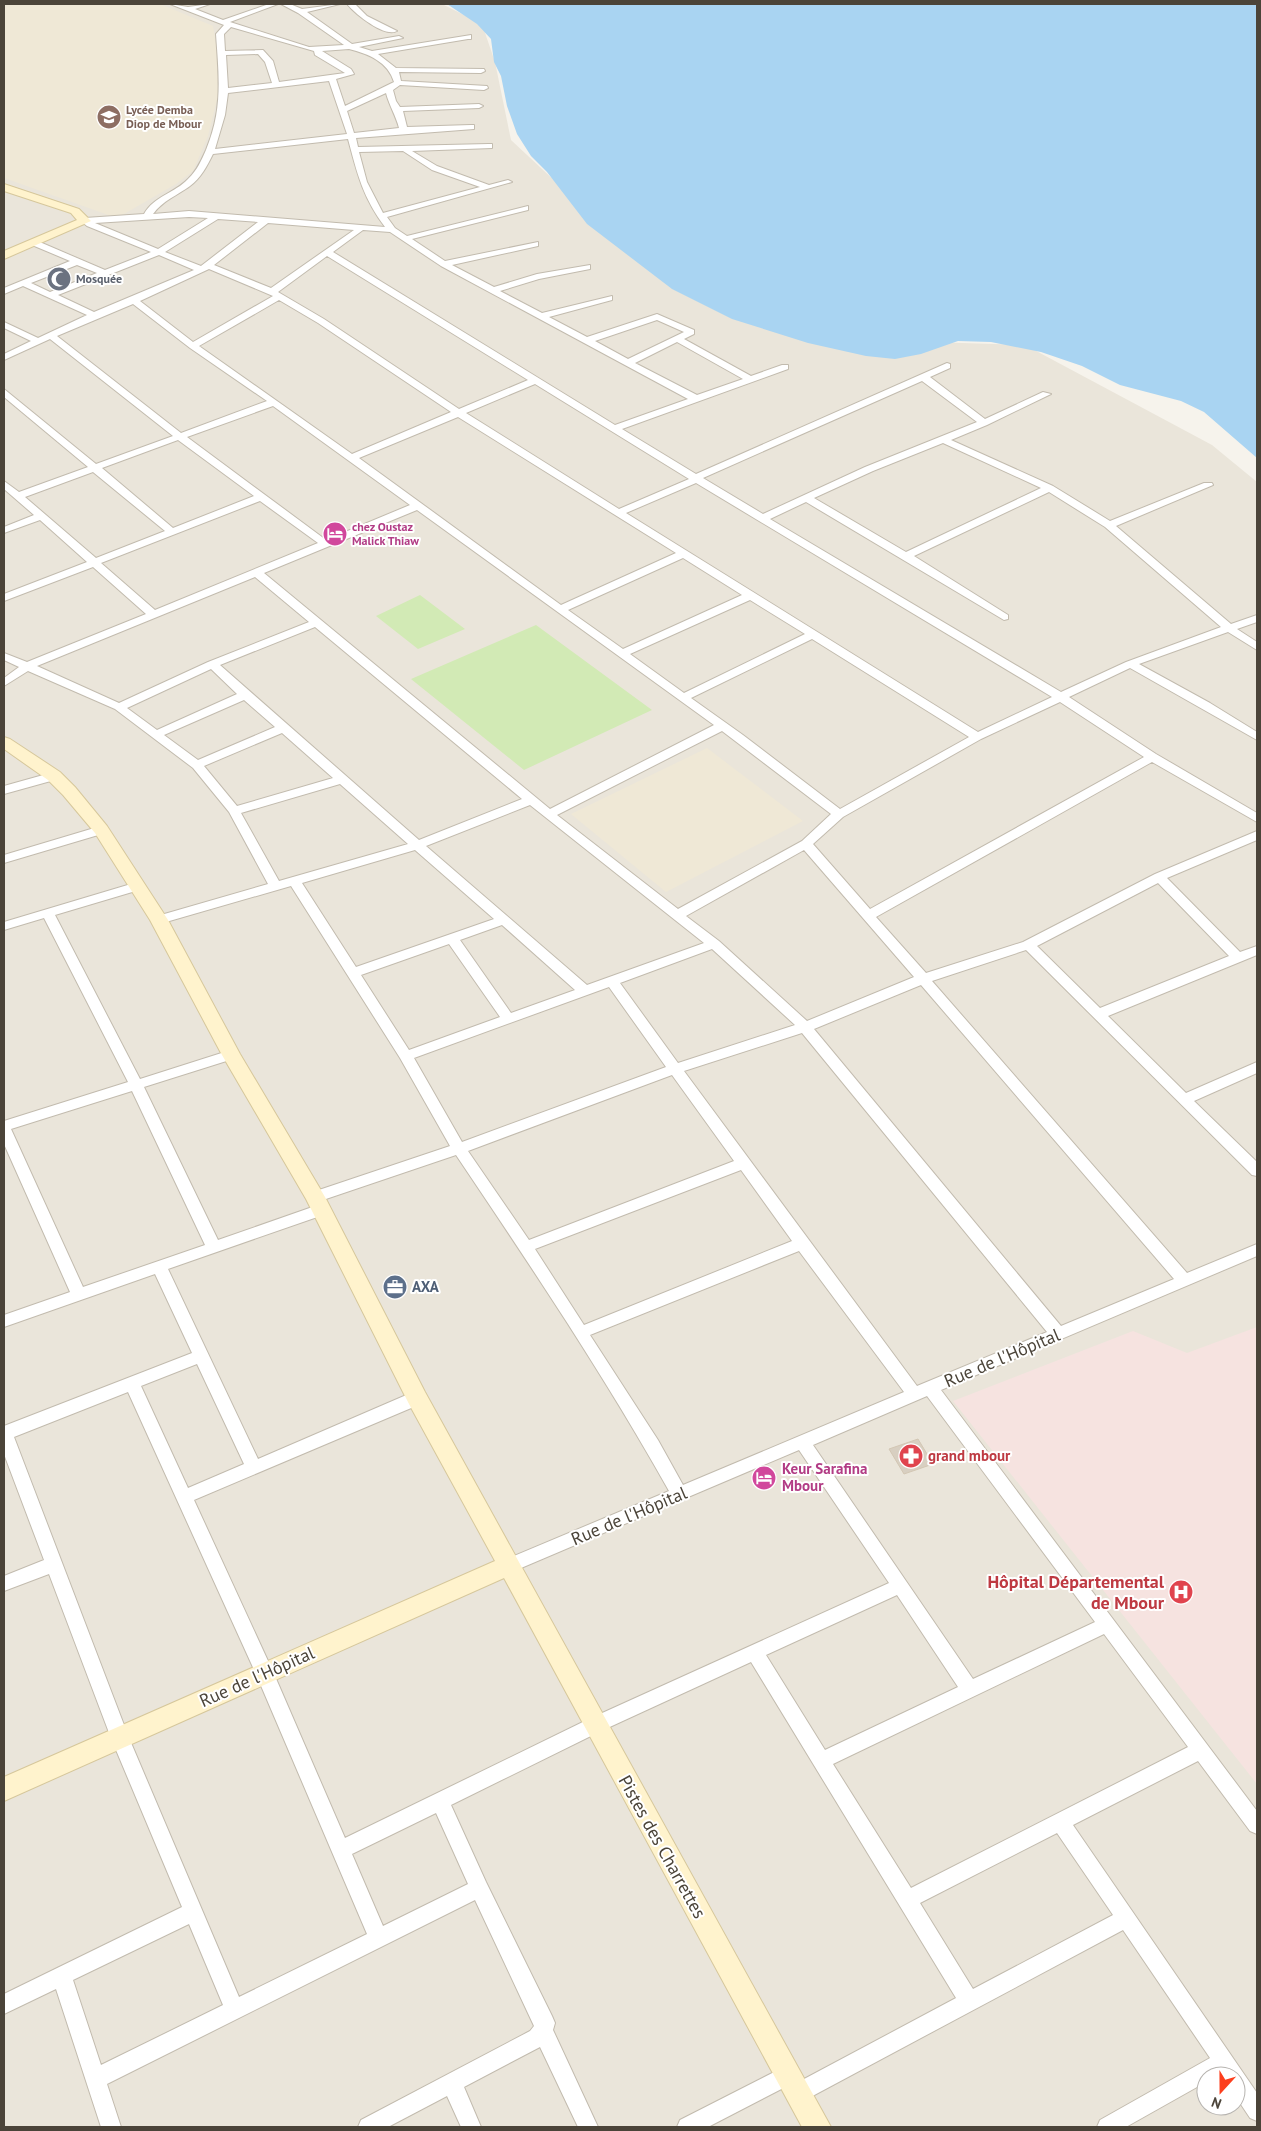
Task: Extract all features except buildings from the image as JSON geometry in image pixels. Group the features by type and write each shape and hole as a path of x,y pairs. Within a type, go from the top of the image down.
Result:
{"main road":[{"path":"4,186 75,210 85,221 4,255"},
{"name":"Pistes des Charrettes","path":"4,742 54,776 101,830 135,887 159,920 231,1055 318,1204 417,1398 817,2127"},
{"name":"Rue de l'Hôpital","path":"4,1789 508,1566"}],"street":[{"path":"174,4 299,47 318,50 398,38"},
{"path":"188,9 207,4"},
{"path":"147,217 155,206 198,174 204,167 222,109 224,91 220,34 228,24 275,4"},
{"path":"284,4 301,11 351,46 372,52 468,37"},
{"path":"301,11 338,4"},
{"path":"351,4 359,15 365,19 393,31"},
{"path":"280,50 299,47"},
{"path":"341,48 388,71 396,77 484,88"},
{"path":"224,91 332,78 350,74 318,53 318,50"},
{"path":"221,53 270,51"},
{"path":"260,52 267,58 276,85"},
{"path":"372,52 396,77"},
{"path":"396,77 481,71"},
{"path":"342,110 389,89 396,77"},
{"path":"332,78 351,135 363,182 374,206 392,230 444,264 696,399"},
{"path":"389,89 392,101 398,109 404,130"},
{"path":"398,109 479,106"},
{"path":"208,152 351,135 471,127"},
{"path":"355,150 489,146"},
{"path":"405,149 434,170 488,187"},
{"path":"382,216 508,182"},
{"path":"404,239 525,208"},
{"path":"85,221 190,214 360,229 392,230"},
{"path":"51,295 159,252 217,216"},
{"path":"85,221 159,252 275,295 320,321 457,412 686,553 977,737"},
{"path":"4,357 94,315 134,300 206,268 264,221"},
{"path":"193,346 275,295 360,229"},
{"path":"35,243 104,273"},
{"path":"444,264 535,244"},
{"path":"328,253 696,479 1059,696 1152,757 1257,818"},
{"path":"4,291 76,262"},
{"path":"493,290 537,277 587,267"},
{"path":"23,283 94,315"},
{"path":"542,316 609,298"},
{"path":"134,300 193,346 274,402 739,737 839,814"},
{"path":"588,340 657,317 691,332 629,362"},
{"path":"4,325 38,341"},
{"path":"51,336 179,436 325,544"},
{"path":"678,339 752,380"},
{"path":"620,512 946,366"},
{"path":"615,428 785,367"},
{"path":"922,376 984,423"},
{"path":"351,458 536,380"},
{"path":"4,392 171,531"},
{"path":"763,518 942,439 984,423 1046,394"},
{"path":"17,496 92,466 274,402"},
{"path":"942,439 1049,488 1109,525 1230,629 1257,647"},
{"path":"4,484 39,517 154,614"},
{"path":"1109,525 1208,485"},
{"path":"906,556 1049,488"},
{"path":"4,598 261,497"},
{"path":"806,498 906,556 1004,617"},
{"path":"4,683 28,666 418,506"},
{"path":"4,530 39,517"},
{"path":"561,609 686,553"},
{"path":"256,572 531,800 714,944 805,1027 1058,1334"},
{"path":"623,654 751,595"},
{"path":"678,915 806,844 839,814 977,737 1059,696 1130,664 1257,618"},
{"path":"119,707 212,664 318,622"},
{"path":"684,697 814,634"},
{"path":"4,656 119,707 197,765 234,811 276,887"},
{"path":"212,664 245,695 584,990"},
{"path":"1130,664 1206,704 1257,737"},
{"path":"155,735 245,695"},
{"path":"549,814 722,726"},
{"path":"197,765 283,728"},
{"path":"868,916 1152,757"},
{"path":"4,790 54,776"},
{"path":"234,811 342,779"},
{"path":"159,920 418,845 531,800"},
{"path":"4,858 101,830"},
{"path":"4,1320 214,1247 459,1149 675,1069 805,1027 923,979 1028,945 1159,877 1257,835"},
{"path":"806,844 1185,1281"},
{"path":"1159,877 1238,958"},
{"path":"294,881 406,1056 459,1149 526,1247 652,1445 680,1494"},
{"path":"4,926 135,887"},
{"path":"48,913 136,1085 214,1247"},
{"path":"353,973 504,920"},
{"path":"452,939 508,1018"},
{"path":"406,1056 714,944"},
{"path":"1028,945 1257,1171"},
{"path":"1099,1014 1257,950"},
{"path":"612,982 745,1163 780,1214 1107,1624 1257,1825"},
{"path":"79,1294 4,1127 231,1055"},
{"path":"1185,1099 1257,1067"},
{"path":"526,1247 745,1163"},
{"path":"580,1332 803,1243"},
{"name":"Rue de l'Hôpital","path":"508,1566 1257,1250"},
{"path":"160,1266 254,1468"},
{"path":"202,1356 4,1433 8,1456 54,1564 120,1738 235,2010"},
{"path":"132,1384 265,1674 379,1938"},
{"path":"184,1497 417,1398"},
{"path":"802,1442 970,1690"},
{"path":"4,1584 54,1564"},
{"path":"340,1850 595,1725 900,1586"},
{"path":"821,1761 1107,1624"},
{"path":"754,1652 970,2002"},
{"path":"907,1900 1201,1750"},
{"path":"368,2127 537,2038 543,2031 545,2023 479,1888 440,1800"},
{"path":"1060,1822 1227,2066"},
{"path":"96,2079 479,1888"},
{"path":"4,2004 193,1912"},
{"path":"687,2127 793,2084 970,2002 1126,1918"},
{"path":"62,1976 111,2127"},
{"path":"543,2031 588,2127"},
{"path":"451,2082 471,2127"},
{"path":"1107,2127 1196,2085"},
{"path":"1246,2095 1257,2111"}],"shaded area":[{"path":"4,4 442,4 482,24 495,62 511,140 650,270 803,338 1025,345 1212,445 1257,482 1257,2127 4,2127"},
{"name":"Lycée Demba Diop de Mbour","path":"4,4 160,4 213,26 222,79 208,136 193,171 176,184 117,218 4,178"},
{"path":"707,748 803,821 666,892 571,814"},
{"name":"Hôpital Départemental de Mbour","path":"1257,1327 1257,1784 953,1401 1133,1331 1187,1353"}],"green space":[{"path":"420,595 465,629 418,649 376,616"},
{"path":"536,625 652,710 524,770 411,679"}],"water":[{"path":"447,4 1257,4 1257,458 1204,412 1181,401 1120,385 1082,366 1041,352 991,342 958,341 921,354 895,359 866,356 808,343 732,319 672,289 587,224 547,172 531,156 517,134 507,106 501,76 494,62 491,39 477,24"}],"place":[{"name":"Lycée Demba Diop de Mbour","path":"109,117"},
{"name":"Mosquée","path":"59,279"},
{"name":"chez Oustaz Malick Thiaw","path":"335,534"},
{"name":"AXA","path":"395,1287"},
{"name":"grand mbour","path":"911,1456"},
{"name":"Keur Sarafina Mbour","path":"764,1478"},
{"name":"Hôpital Départemental de Mbour","path":"1181,1592"}]}
